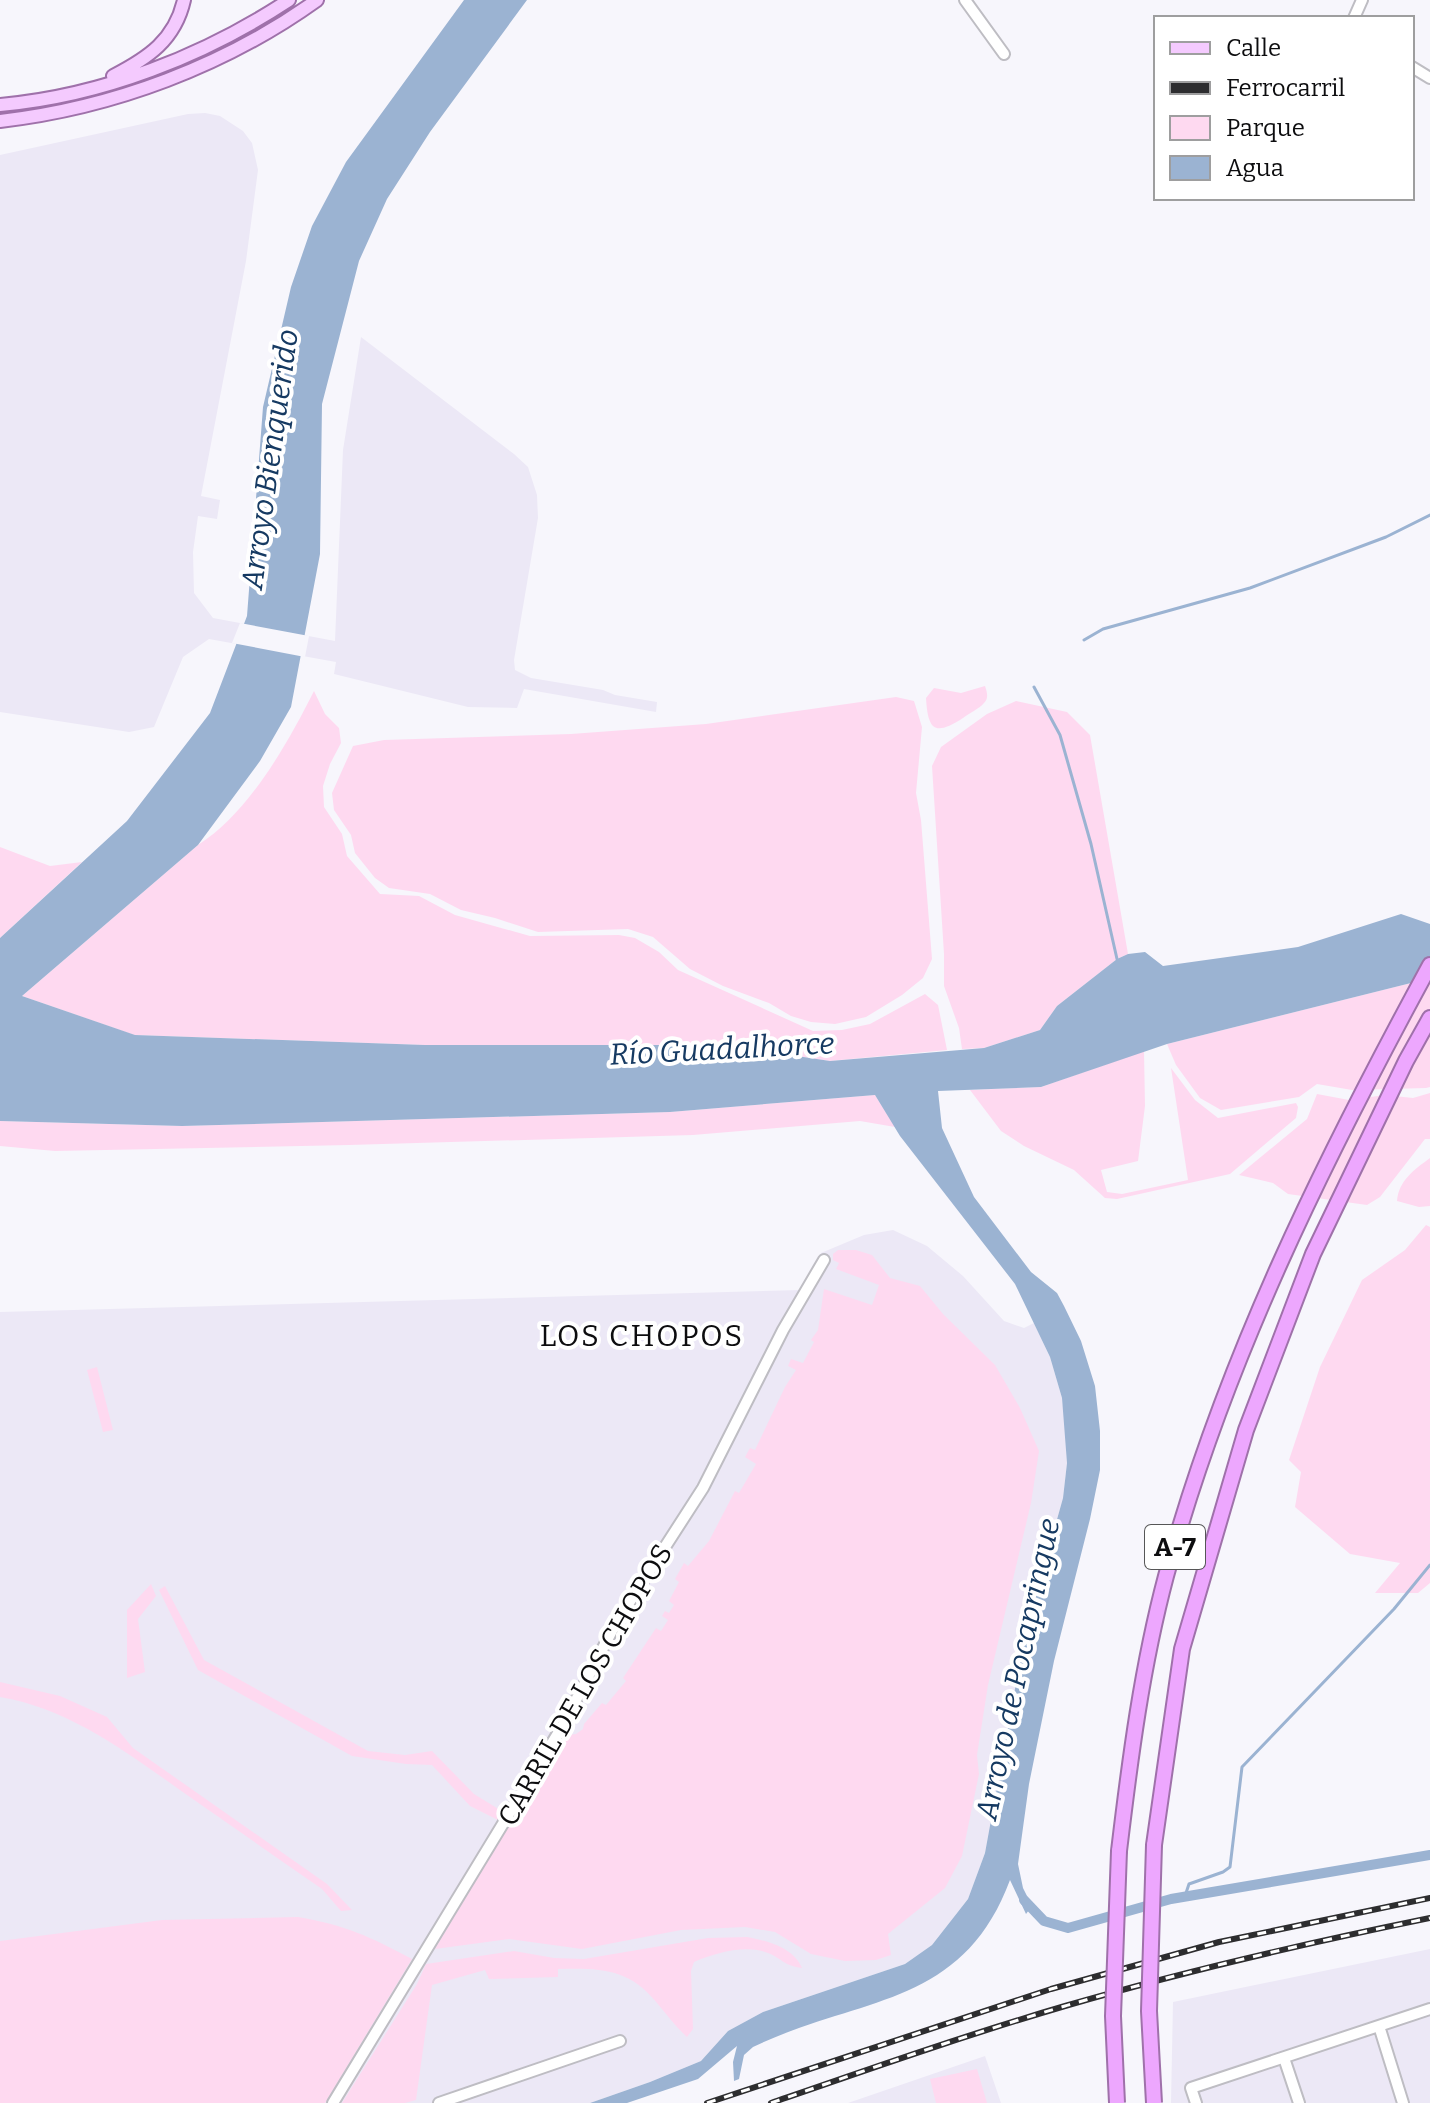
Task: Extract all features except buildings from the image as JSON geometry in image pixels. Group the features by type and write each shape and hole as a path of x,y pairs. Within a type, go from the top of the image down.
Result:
{"highway":[{"name":"A-7","path":"1117,2103 1113,2016 1119,1851 1134,1725 1166,1577 1213,1426 1282,1257 1325,1166 1430,965"},
{"name":"A-7","path":"1154,2103 1149,2011 1154,1845 1182,1649 1246,1430 1313,1254 1399,1075 1430,1018"}],"main road":[{"path":"88,89 151,56 168,38 184,0"},
{"path":"0,105 88,89 129,77 205,47 289,0"},
{"path":"0,121 73,108 165,81 257,38 317,0"}],"street":[{"path":"965,0 1004,54"},
{"name":"CARRIL DE LOS CHOPOS","path":"333,2103 563,1725 616,1623 703,1488 783,1330 824,1260"},
{"path":"1196,2103 1191,2088 1430,2009"},
{"path":"1379,2026 1403,2103"},
{"path":"439,2103 620,2041"},
{"path":"1284,2058 1299,2103"}],"shaded area":[{"path":"188,114 220,116 243,131 252,143 258,170 246,261 201,496 220,500 217,519 198,516 193,552 194,593 213,618 335,641 343,450 361,337 528,467 537,495 538,518 514,660 515,670 531,678 657,702 656,712 524,689 517,708 468,707 334,674 336,662 209,639 183,657 154,727 129,732 0,712 0,155"},
{"path":"893,1230 927,1246 963,1276 1004,1321 1024,1328 1034,1323 1050,1357 1062,1398 1066,1432 1067,1463 1063,1498 1025,1634 985,1853 968,1899 932,1945 905,1964 763,2012 728,2031 701,2061 590,2103 0,2103 0,1312 801,1290 821,1253 864,1235"},
{"path":"1430,1949 1430,2103 1171,2103 1173,2002"},
{"path":"985,2056 1001,2103 848,2103"}],"green space":[{"path":"985,686 987,699 979,707 946,727 931,724 926,698 934,688 961,693"},
{"path":"314,691 325,714 339,728 341,743 323,786 324,807 342,834 347,856 380,894 419,896 455,915 530,936 619,935 635,938 659,952 678,970 813,1031 842,1030 870,1024 925,994 938,1005 947,1050 830,1061 723,1045 425,1045 134,1035 22,996 234,815 265,776"},
{"path":"896,697 914,701 922,727 916,793 932,959 923,978 902,995 866,1017 835,1024 791,1016 769,1003 723,986 690,969 653,937 628,929 538,932 461,910 430,894 389,888 375,878 355,853 351,835 334,810 332,793 353,746 384,740 571,734 706,724"},
{"path":"1016,701 1067,712 1090,735 1128,954 1117,959 1057,1006 1040,1030 984,1048 962,1049 959,1028 944,986 932,766 941,747 987,714"},
{"path":"0,847 50,866 82,862 0,938"},
{"path":"1430,981 1430,1087 1426,1088 1352,1090 1317,1084 1299,1097 1221,1110 1200,1098 1176,1065 1167,1044 1411,983"},
{"path":"1144,1051 1145,1106 1138,1161 1101,1170 1107,1192 1122,1194 1188,1180 1171,1068 1195,1100 1218,1118 1296,1103 1296,1118 1230,1174 1117,1199 1105,1198 1074,1170 1001,1131 970,1090 1041,1087"},
{"path":"1430,1093 1430,1139 1425,1139 1380,1197 1367,1205 1288,1194 1273,1183 1239,1175 1307,1119 1317,1094 1349,1100 1385,1095 1413,1098"},
{"path":"875,1095 895,1127 860,1121 693,1135 349,1145 55,1151 0,1146 0,1121 182,1126 670,1112"},
{"path":"1430,1158 1430,1206 1419,1207 1397,1201 1404,1181"},
{"path":"1426,1225 1430,1227 1430,1583 1418,1593 1375,1593 1400,1563 1350,1554 1295,1507 1301,1472 1289,1460 1320,1367 1362,1280 1405,1250"},
{"path":"838,1250 856,1250 872,1255 890,1278 920,1286 943,1314 995,1365 1020,1408 1039,1451 1031,1503 988,1685 977,1755 979,1774 962,1856 945,1888 888,1934 891,1955 876,1960 845,1961 811,1954 775,1932 745,1927 681,1930 582,1949 509,1939 435,1949 561,1736 576,1734 602,1703 606,1705 626,1681 623,1678 656,1628 661,1631 668,1620 662,1616 665,1611 669,1613 674,1605 669,1601 679,1582 675,1579 684,1563 688,1566 709,1541 735,1491 739,1493 756,1464 745,1457 750,1448 755,1450 796,1370 788,1366 791,1359 803,1363 814,1342 811,1340 818,1330 824,1289 872,1305 879,1285 836,1269 839,1263 833,1260 833,1254"},
{"path":"97,1367 113,1430 103,1432 87,1370"},
{"path":"151,1584 156,1596 138,1619 145,1672 127,1678 127,1610"},
{"path":"165,1586 204,1660 368,1751 405,1755 432,1751 474,1794 505,1813 500,1821 470,1806 432,1765 352,1756 198,1670 159,1590"},
{"path":"0,1682 60,1696 107,1717 133,1748 327,1884 352,1910 341,1911 322,1889 98,1735 51,1712 0,1697"},
{"path":"298,1917 357,1933 412,1959 325,2103 0,2103 0,1941 162,1920"},
{"path":"747,1937 786,1950 802,1968 786,1964 768,1953 750,1949 721,1953 694,1962 691,1971 693,2029 687,2037 646,1991 613,1972 558,1969 558,1977 489,1979 485,1970 432,1985 416,2100 405,2103 342,2103 417,1984 426,1964 514,1951 554,1958 584,1959 708,1938"},
{"path":"977,2069 987,2103 936,2103 930,2079"}],"water":[{"path":"464,0 527,0 430,132 387,199 359,261 322,404 320,554 291,707 260,761 198,845 22,996 135,1035 425,1045 723,1045 830,1061 984,1048 1040,1030 1057,1006 1117,959 1128,954 1145,952 1163,966 1298,947 1401,914 1430,924 1430,981 1411,983 1167,1044 1041,1087 938,1091 942,1128 974,1197 1031,1272 1057,1293 1081,1341 1095,1386 1100,1470 1054,1661 1029,1784 1018,1864 1023,1888 1032,1906 1026,1914 1010,1880 989,1922 964,1953 935,1976 903,1993 792,2030 753,2047 744,2055 739,2079 734,2081 733,2062 737,2046 698,2079 627,2103 590,2103 701,2061 728,2031 763,2012 905,1964 932,1945 968,1899 985,1853 1025,1634 1063,1498 1067,1463 1062,1398 1050,1357 1015,1284 900,1136 875,1095 670,1112 182,1126 0,1121 0,938 127,821 210,713 247,616 263,407 291,287 312,226 346,162"}],"pier":[{"path":"240,623 309,636 305,657 232,643"}],"waterway":[{"path":"1084,640 1103,629 1250,588 1386,537 1430,515"},
{"path":"1034,687 1060,735 1091,844 1117,959"},
{"path":"1185,1896 1189,1884 1230,1867 1242,1767 1394,1609 1430,1565"},
{"path":"1024,1900 1044,1921 1068,1928 1171,1899 1430,1855"}],"railway":[{"path":"707,2103 1051,1989 1219,1942 1430,1898"},
{"path":"771,2103 954,2040 1110,1993 1246,1958 1430,1918"}],"district":[{"name":"LOS CHOPOS","path":"642,1336"}],"water label":[{"name":"Arroyo Bienquerido","path":"270,459"},
{"name":"Río Guadalhorce","path":"722,1049"},
{"name":"Arroyo de Pocapringue","path":"1018,1669"}]}
